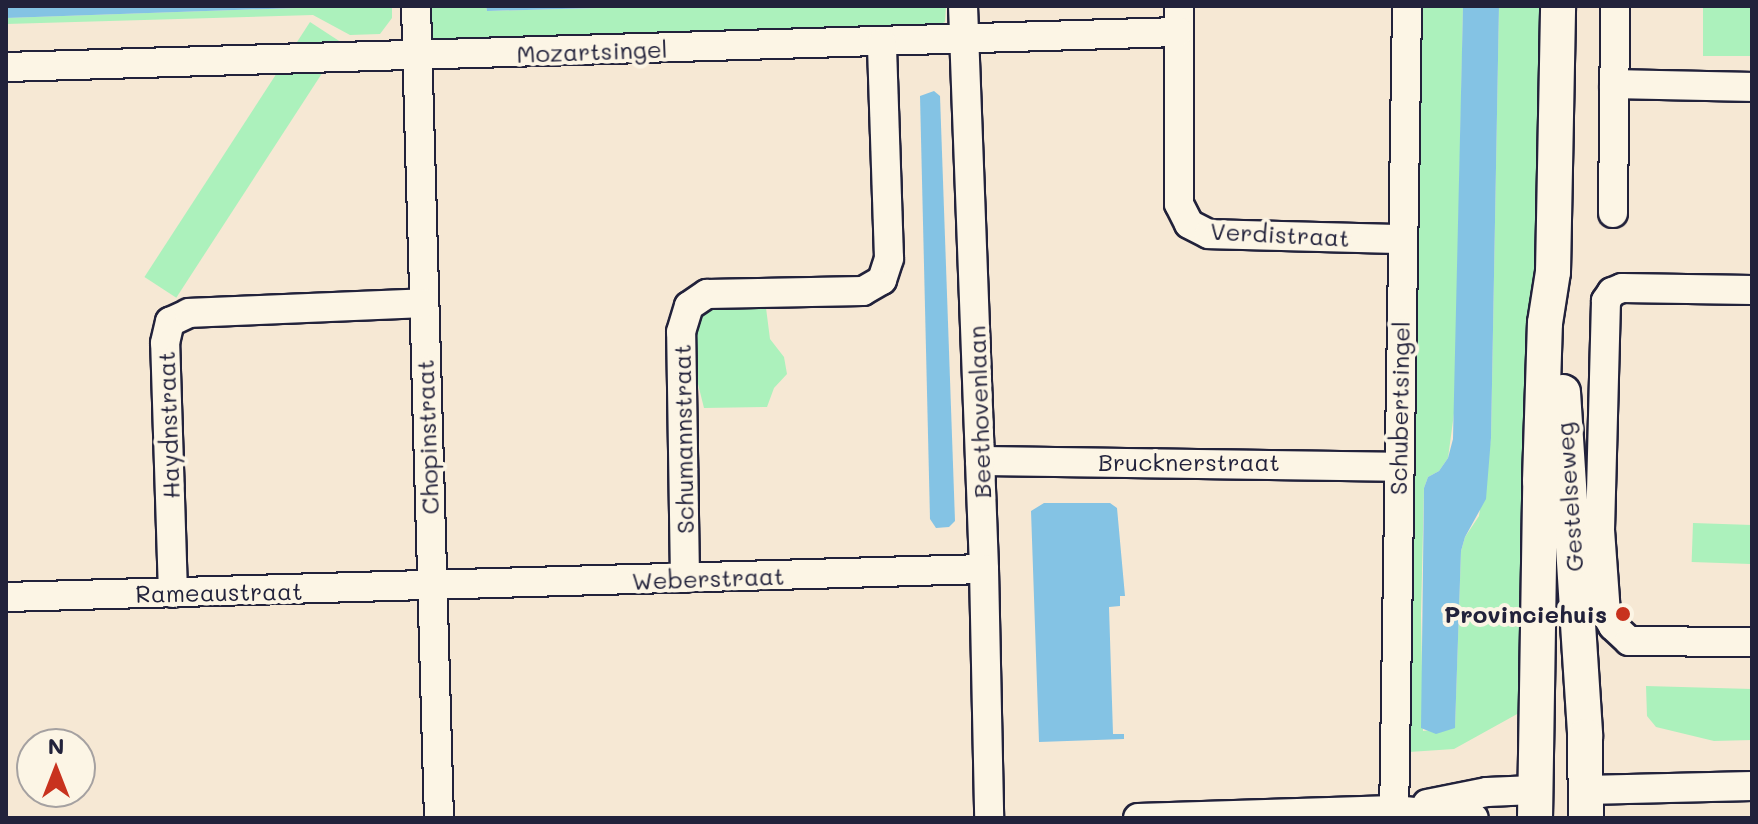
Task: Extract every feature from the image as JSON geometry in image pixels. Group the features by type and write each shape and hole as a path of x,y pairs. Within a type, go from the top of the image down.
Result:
{"main road":[{"name":"Gestelseweg","path":"1535,804 1544,338 1553,272 1558,6"},
{"name":"Gestelseweg","path":"1553,272 1562,322 1563,407 1586,804"},
{"path":"1535,804 1586,804"}],"street":[{"name":"Chopinstraat","path":"416,6 415,56 439,818"},
{"name":"Beethovenlaan","path":"963,6 967,39 984,569 989,818"},
{"name":"Schubertsingel","path":"1394,814 1407,6"},
{"path":"1613,213 1615,6"},
{"name":"Mozartsingel","path":"6,67 882,43 967,39 1179,19"},
{"name":"Verdistraat","path":"1179,19 1179,204 1189,224 1209,234 1402,239"},
{"name":"Schumannstraat","path":"685,578 681,332 689,306 707,294 863,291 882,280 889,258 882,43"},
{"path":"1614,84 1752,87"},
{"name":"Gestelseweg","path":"1752,290 1622,288 1612,292 1604,314 1600,530 1606,614 1629,641 1752,642"},
{"name":"Haydnstraat","path":"173,593 165,343 170,322 189,313 423,303"},
{"name":"Brucknerstraat","path":"980,461 1398,467"},
{"name":"Weberstraat","path":"432,586 984,569"},
{"name":"Rameaustraat","path":"6,597 432,586"},
{"path":"1586,804 1752,786"},
{"path":"1394,814 1487,792 1535,804"},
{"path":"1138,818 1394,814 1474,818"}],"green space":[{"path":"392,6 392,18 380,34 350,35 313,15 6,24 6,18"},
{"path":"428,6 486,6 487,11 668,6 946,6 945,22 926,31 448,47 433,38"},
{"path":"1419,6 1463,6 1455,406 1448,458 1439,471 1428,477 1424,488 1421,615 1423,731 1455,727 1461,551 1465,537 1479,516 1491,438 1499,6 1542,6 1536,367 1519,713 1454,749 1409,752"},
{"path":"1703,6 1752,6 1752,56 1703,56"},
{"path":"310,22 342,43 176,298 144,277"},
{"path":"765,300 770,339 784,357 787,374 774,388 767,407 704,408 689,348 697,306"},
{"path":"1693,523 1752,525 1751,564 1692,562"},
{"path":"1646,686 1752,689 1752,740 1714,741 1656,727 1647,716"}],"water":[{"path":"6,6 352,6 6,18"},
{"path":"486,6 668,6 487,11"},
{"path":"1463,6 1499,6 1491,438 1486,499 1465,537 1461,551 1455,728 1436,734 1421,728 1424,488 1428,477 1439,471 1448,458 1453,439"},
{"path":"934,91 940,96 955,521 949,527 936,528 930,519 920,96"},
{"path":"1044,503 1110,503 1117,508 1125,596 1120,596 1120,606 1109,607 1113,734 1124,734 1124,739 1039,742 1031,511"}],"place":[{"name":"Provinciehuis","path":"1623,614"}]}
